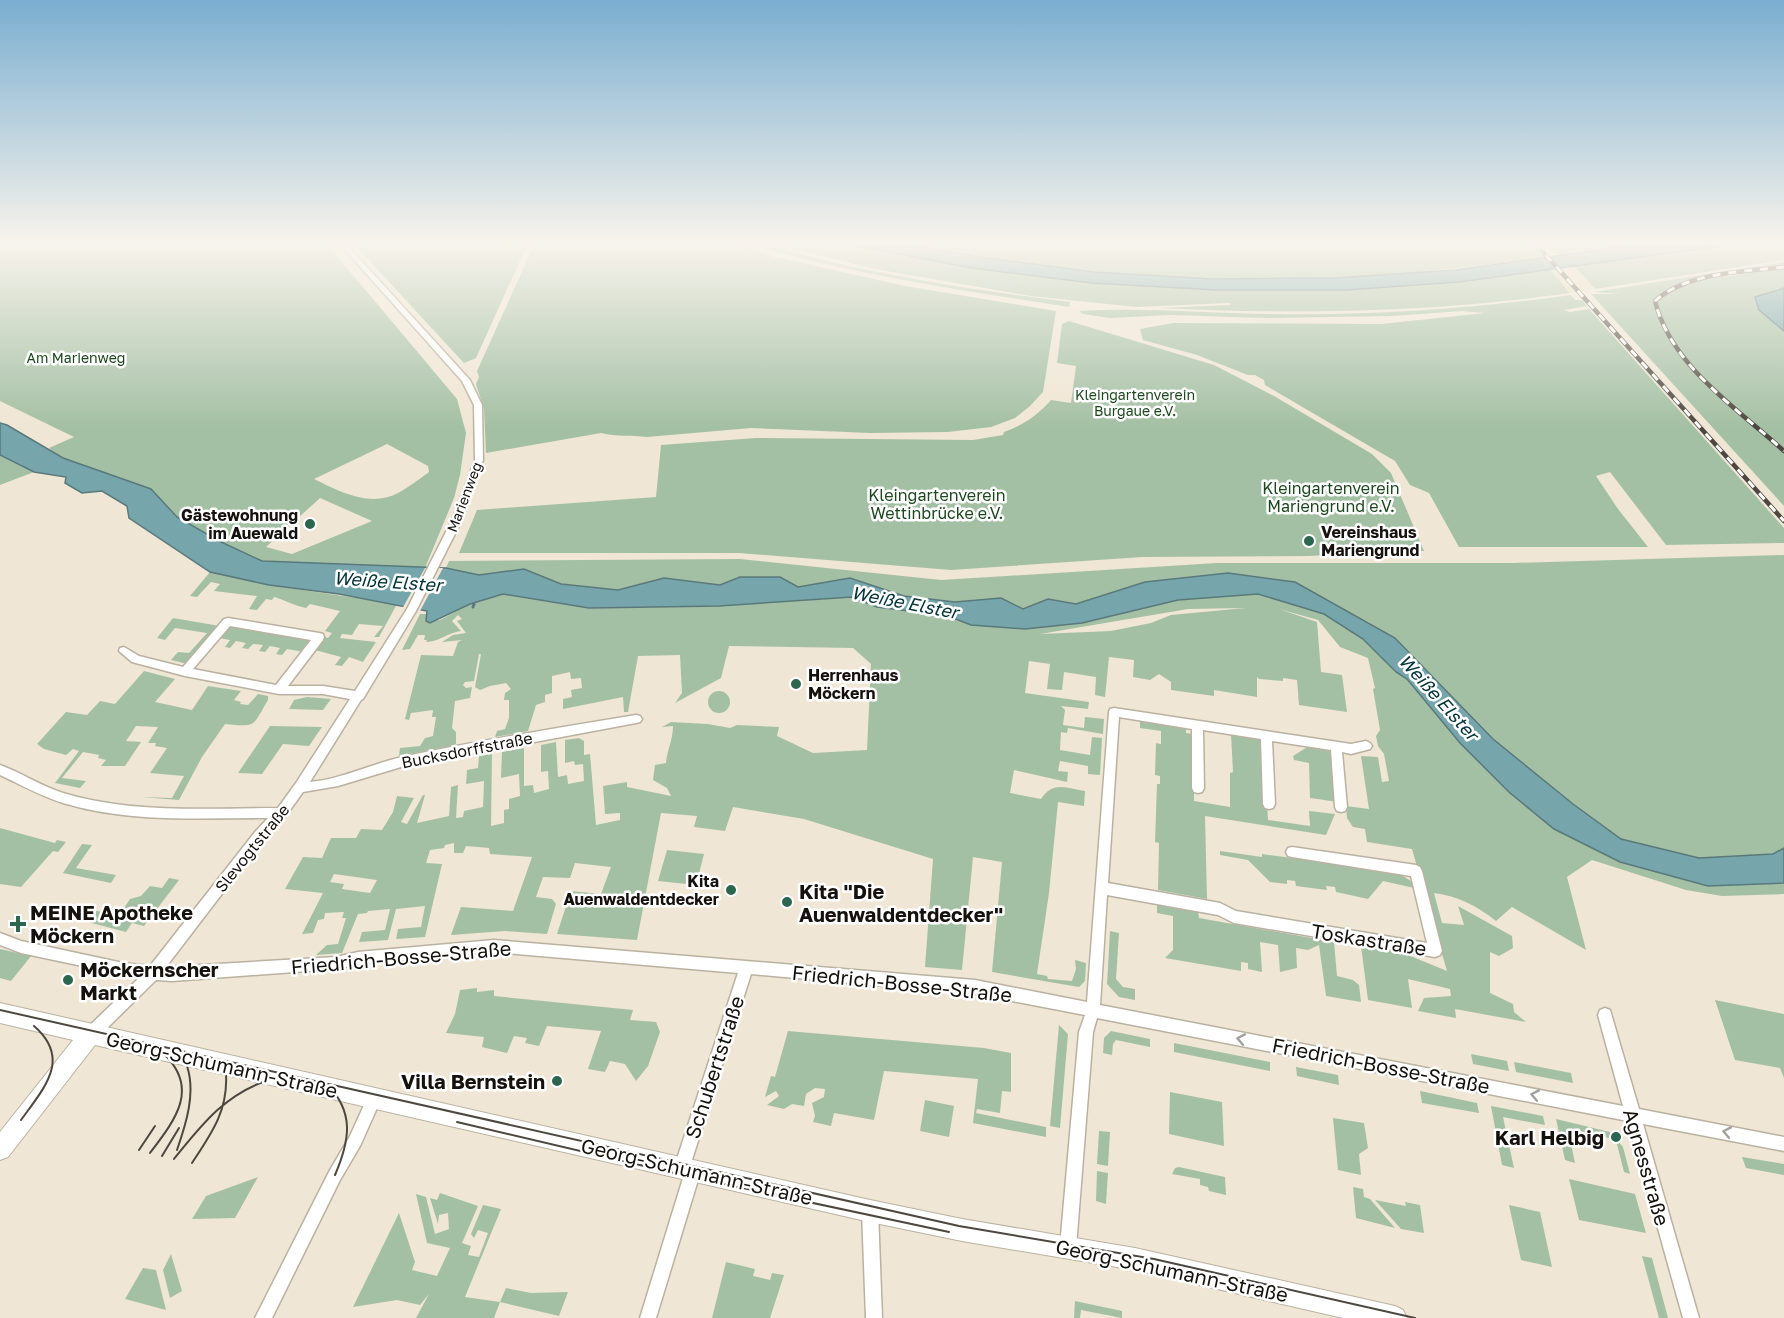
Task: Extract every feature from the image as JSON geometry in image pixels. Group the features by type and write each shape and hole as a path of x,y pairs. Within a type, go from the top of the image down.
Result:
{"main road":[{"name":"Georg-Schumann-Straße","path":"0,1014 870,1211 962,1230 1135,1259 1395,1318"},
{"name":"Slevogtstraße","path":"0,1149 91,1034"}],"street":[{"name":"Marienweg","path":"398,305 466,380 478,405 479,460 460,512 443,548"},
{"name":"Slevogtstraße","path":"91,1034 153,973 259,836 300,788 411,611 443,548"},
{"path":"185,672 228,622 319,637 279,690"},
{"path":"124,651 136,658 185,672 279,690 323,690 359,696"},
{"path":"1068,1248 1086,1032 1093,1010 1114,712 1351,749 1366,746"},
{"name":"Bucksdorffstraße","path":"300,788 314,788 400,762 636,719"},
{"path":"1197,724 1198,788"},
{"path":"1266,735 1269,804"},
{"path":"1336,746 1341,807"},
{"path":"0,770 63,798 101,807 146,811 281,813"},
{"name":"Toskastraße","path":"1103,888 1220,909 1234,917 1435,951 1416,871 1292,852"},
{"name":"Friedrich-Bosse-Straße","path":"0,939 21,947 123,969 172,974 336,963 358,958 494,946 975,987 1784,1144"},
{"name":"Schubertstraße","path":"648,1318 687,1169 747,967"},
{"name":"Agnesstraße","path":"1605,1015 1691,1318"},
{"path":"263,1318 335,1175 356,1141 374,1099"},
{"path":"870,1211 874,1318"}],"green space":[{"name":"Am Marienweg","path":"0,305 378,305 457,399 466,433 454,498 425,568 262,561 219,541 177,517 151,489 60,458 49,448 74,437 0,401","holes":["387,444 428,466 429,472 410,486 398,493 376,499 354,496 314,479","320,498 372,521 292,554 266,547"]},
{"path":"410,305 500,305 476,358 464,363"},
{"path":"507,305 1017,305 1056,311 1043,392 1015,418 991,427 948,432 870,433 751,428 647,437 601,433 486,453 484,409 476,384 479,377 477,371"},
{"path":"1112,305 1195,305 1136,307"},
{"path":"1231,305 1463,305 1315,311 1161,308"},
{"path":"1491,305 1586,305 1587,306 1564,310 1570,312 1589,309 1784,528 1784,543 1666,545 1610,472 1596,476 1648,547 1459,547 1429,493 1410,485 1395,461 1265,385 1264,380 1255,375 1248,375 1197,355 1143,340 1140,329 1173,323 1381,324 1485,313 1462,311 1393,316 1266,318 1171,315 1110,318 1083,314 1079,311 1345,314"},
{"path":"1601,305 1775,305 1776,325 1784,331 1784,506"},
{"path":"1069,321 1214,365 1274,396 1372,454 1391,473 1424,551 1308,556 1143,557 951,570 739,553 459,553 477,510 656,497 661,445 756,438 973,440 1003,435 1004,432 1035,415 1051,400 1071,403 1076,366 1057,363 1062,324"},
{"path":"0,455 34,472 0,485"},
{"path":"1784,555 1784,848 1774,854 1699,858 1621,839 1573,804 1493,739 1395,638 1245,577 1228,573 1145,582 1076,604 1048,599 1023,609 1001,598 955,602 904,596 850,578 798,587 780,577 740,577 720,585 664,578 618,590 561,584 524,569 479,575 446,568 449,561 740,559 941,580 1217,563 1513,563"},
{"path":"210,572 269,585 397,604 379,637 374,637 383,626 359,624 352,635 342,634 340,638 376,642 363,662 349,657 342,666 335,665 341,657 315,650 325,637 328,638 332,633 325,631 340,611 310,604 306,608 274,597 272,600 266,599 257,610 249,609 257,596 214,591 220,584 211,582 197,597 190,596"},
{"path":"503,594 589,608 719,606 852,597 877,607 948,616 971,625 1082,623 1178,600 1258,594 1324,614 1363,639 1396,672 1407,679 1460,743 1620,862 1708,886 1784,883 1784,894 1722,896 1686,890 1592,860 1567,877 1586,950 1512,907 1496,921 1467,902 1434,893 1442,923 1464,925 1458,906 1512,936 1513,948 1499,956 1490,952 1490,993 1513,1004 1514,1012 1526,1022 1455,1009 1456,1018 1418,1011 1424,998 1451,996 1450,989 1408,979 1412,1008 1368,1000 1361,946 1403,953 1447,971 1412,849 1367,842 1365,829 1353,827 1347,818 1346,806 1369,809 1361,756 1378,757 1382,782 1389,781 1384,754 1378,746 1376,736 1380,730 1373,689 1375,688 1368,658 1340,647 1318,620 1279,609 1317,622 1321,672 1342,675 1347,712 1299,705 1297,680 1283,678 1283,681 1257,677 1257,697 1214,690 1214,696 1171,690 1171,682 1159,674 1150,680 1133,677 1134,660 1109,657 1105,697 1095,695 1096,677 1064,672 1062,690 1047,689 1050,664 1029,661 1025,693 1089,702 1088,709 1061,706 1065,710 1063,725 1084,728 1085,717 1104,719 1103,734 1068,728 1067,733 1061,732 1060,750 1090,755 1092,737 1102,738 1100,775 1088,774 1088,766 1060,761 1058,771 1068,772 1067,782 1014,770 1010,793 1041,799 1050,790 1060,787 1085,791 1084,806 1058,802 1049,893 1037,974 1047,976 1048,979 1072,981 1076,969 1075,960 1086,963 1085,981 1079,987 992,972 1002,862 973,857 962,970 925,967 933,859 804,819 733,807 725,831 694,827 697,816 661,813 637,940 557,934 571,891 601,894 611,867 575,863 570,878 543,877 536,897 552,899 556,904 547,934 505,931 451,935 461,907 513,911 532,857 490,854 489,848 466,846 463,853 454,853 454,843 445,845 444,848 430,850 426,863 442,864 425,937 396,939 398,929 421,927 425,906 396,909 388,940 359,942 362,932 385,930 390,909 368,911 358,914 342,953 316,955 327,945 338,944 346,918 342,918 344,912 325,913 324,919 318,920 313,933 302,934 323,893 285,889 303,857 322,858 331,838 356,838 361,829 382,830 393,812 397,796 414,798 401,822 407,824 423,795 425,795 417,823 449,816 451,787 458,785 456,818 463,817 464,811 483,807 484,781 466,784 467,770 478,768 479,756 492,754 491,826 504,823 504,810 509,809 509,799 520,796 519,774 501,778 502,752 524,748 524,786 533,785 534,793 549,789 548,771 541,772 541,745 556,742 558,777 567,775 568,784 584,781 583,764 575,765 574,761 565,763 565,740 579,738 584,741 584,755 590,754 596,825 620,820 620,813 605,814 603,786 627,782 627,787 671,796 667,788 653,780 655,765 666,763 673,726 662,727 671,722 730,728 737,725 779,727 777,736 813,753 867,750 871,664 853,648 729,646 721,678 675,703 682,693 680,655 638,656 628,712 624,712 623,697 563,709 563,699 572,697 571,690 582,688 581,678 571,679 570,672 552,676 552,693 545,695 545,702 536,705 528,731 495,737 497,731 505,729 509,718 509,700 504,700 505,693 511,689 506,683 480,690 475,687 481,654 479,654 474,681 465,682 463,685 466,688 472,687 470,698 455,701 452,728 456,732 456,745 399,756 400,748 420,746 425,738 433,736 436,717 432,717 433,710 411,713 409,720 405,719 421,655 453,656 458,642 462,640 442,642 453,635 466,633 457,621 462,619 458,615 452,621 461,631 431,642 424,640 425,635 418,635 410,649 402,650 420,614 427,614 426,621 440,620 470,604","holes":["1245,608 1171,615 1151,623 1111,631 1040,634 1188,609","334,874 377,880 370,893 342,889 344,884 330,882"]},
{"path":"173,618 220,626 188,664 171,660 178,652 189,653 207,633 175,628 165,640 157,638"},
{"path":"232,626 311,642 304,652 287,649 282,655 276,654 280,648 270,646 265,652 259,651 263,645 253,644 248,649 242,648 246,643 236,641 230,648 225,647 230,640 219,638 227,628"},
{"path":"144,671 175,679 155,702 192,710 208,686 241,691 234,700 241,702 240,704 248,705 258,694 268,696 268,700 252,723 248,725 225,724 202,757 179,800 141,797 172,798 184,776 150,773 167,748 155,746 156,743 148,743 158,727 136,726 126,741 141,742 125,766 101,766 106,760 98,758 99,755 83,752 62,778 86,781 80,788 55,783 79,751 73,749 66,755 44,749 37,744 66,712 87,715 100,701 115,704"},
{"path":"715,691 723,691 730,698 730,706 723,713 715,713 708,706 708,698"},
{"path":"307,697 331,699 323,710 289,709 294,700"},
{"path":"1140,720 1186,727 1186,733 1194,734 1194,801 1230,807 1230,773 1233,772 1231,734 1263,738 1268,820 1310,826 1309,811 1335,814 1326,835 1205,816 1207,899 1158,890 1159,843 1155,842 1157,784 1160,784 1160,776 1155,775 1156,743 1161,744 1161,731 1140,728"},
{"path":"270,726 322,727 309,746 283,744 262,774 238,773"},
{"path":"1309,746 1333,749 1338,802 1310,798 1309,763 1294,760 1293,756"},
{"path":"0,828 55,843 57,840 66,842 58,852 53,851 21,887 0,884"},
{"path":"82,844 92,845 76,868 116,875 111,883 63,873"},
{"path":"667,850 704,854 696,885 658,881"},
{"path":"1220,851 1262,857 1262,854 1398,873 1411,881 1414,888 1383,881 1368,899 1336,892 1335,887 1326,886 1327,890 1296,886 1295,881 1287,880 1287,884 1270,882 1248,860 1220,855"},
{"path":"169,878 179,880 144,926 132,923 126,932 88,922 96,911 120,914 130,899 141,896 150,886 162,888"},
{"path":"1157,904 1198,911 1199,918 1334,942 1337,976 1353,980 1359,985 1361,1002 1326,996 1319,945 1308,950 1296,948 1297,968 1280,972 1278,945 1260,942 1262,972 1248,969 1248,963 1241,962 1241,971 1165,958 1173,950 1173,916 1157,913"},
{"path":"1110,931 1119,933 1116,979 1123,987 1135,989 1135,1000 1119,997 1107,984"},
{"path":"0,949 31,956 11,981 0,978"},
{"path":"477,988 477,992 494,990 494,996 633,1010 630,1020 656,1022 660,1032 648,1066 636,1081 625,1064 610,1061 605,1072 588,1069 601,1031 547,1026 539,1046 525,1043 527,1038 514,1036 507,1053 482,1047 484,1037 446,1033 455,1014 460,990"},
{"path":"1715,1000 1784,1014 1784,1078 1780,1068 1735,1060"},
{"path":"1059,1025 1068,1034 1060,1128 1050,1126"},
{"path":"788,1031 984,1048 1011,1053 1011,1092 1002,1091 1000,1113 977,1109 976,1113 1046,1127 1046,1137 973,1123 978,1079 884,1071 874,1120 834,1113 831,1126 813,1122 815,1116 812,1103 824,1097 825,1089 815,1088 806,1094 804,1106 792,1104 784,1109 767,1105 779,1096 776,1091 765,1097 771,1076 775,1077"},
{"path":"1111,1031 1150,1039 1150,1047 1116,1040 1113,1044 1112,1055 1103,1053 1104,1038"},
{"path":"1174,1043 1270,1062 1270,1071 1174,1052"},
{"path":"1471,1054 1507,1061 1509,1071 1473,1064"},
{"path":"1514,1062 1571,1073 1573,1083 1516,1072"},
{"path":"1296,1067 1338,1075 1339,1085 1297,1076"},
{"path":"1420,1091 1477,1103 1479,1113 1422,1103"},
{"path":"1170,1092 1222,1102 1224,1146 1169,1134"},
{"path":"925,1100 954,1106 949,1137 920,1131"},
{"path":"1491,1106 1543,1116 1545,1125 1503,1117 1514,1168 1502,1165"},
{"path":"1333,1118 1364,1123 1368,1148 1359,1154 1361,1175 1338,1170"},
{"path":"1556,1119 1610,1132 1623,1147 1630,1174 1624,1172 1617,1144 1609,1138 1568,1130 1575,1163 1565,1160"},
{"path":"1099,1131 1110,1132 1108,1166 1097,1164"},
{"path":"1742,1157 1784,1164 1784,1175 1746,1168"},
{"path":"1175,1168 1225,1177 1226,1195 1209,1191 1208,1187 1200,1185 1200,1179 1172,1174"},
{"path":"1097,1171 1108,1173 1106,1204 1096,1201"},
{"path":"258,1177 235,1218 192,1219 206,1196"},
{"path":"1569,1179 1635,1194 1646,1233 1579,1220"},
{"path":"1353,1187 1363,1189 1364,1197 1370,1199 1395,1228 1356,1218"},
{"path":"440,1193 478,1206 462,1243 471,1246 468,1255 479,1257 488,1233 478,1230 474,1238 471,1234 483,1205 501,1209 465,1297 500,1302 494,1318 416,1318 429,1294 420,1305 397,1300 353,1307 399,1213 415,1262 412,1270 437,1276 450,1248 427,1243 416,1194 426,1197 435,1234 449,1229 448,1213 439,1215 438,1224 430,1198 437,1200"},
{"path":"1375,1200 1406,1206 1405,1202 1420,1205 1424,1233 1401,1229"},
{"path":"1509,1205 1540,1212 1552,1267 1521,1260"},
{"path":"171,1254 182,1291 170,1298 163,1270"},
{"path":"1642,1256 1652,1258 1668,1318 1659,1318"},
{"path":"726,1262 755,1269 753,1276 770,1280 772,1273 784,1275 770,1318 712,1318"},
{"path":"143,1268 156,1270 166,1310 125,1299"},
{"path":"506,1288 531,1293 568,1292 559,1316 500,1302"},
{"path":"1075,1301 1122,1311 1122,1318 1081,1310 1080,1318 1074,1318"}],"water":[{"path":"1757,305 1784,305 1784,331 1759,310"},
{"name":"Weiße Elster","path":"0,423 63,458 151,489 177,517 219,541 262,561 446,568 479,575 524,569 561,584 618,590 664,578 720,585 740,577 780,577 798,587 850,578 904,596 955,602 1001,598 1023,609 1048,599 1076,604 1145,582 1228,573 1295,582 1395,638 1493,739 1573,804 1621,839 1699,858 1773,854 1784,848 1784,883 1708,886 1620,862 1554,829 1510,793 1460,743 1407,679 1396,672 1363,639 1324,614 1258,594 1178,600 1082,623 1025,629 971,625 948,616 877,607 852,597 719,606 589,608 503,594 470,604 430,623 426,621 427,611 339,594 269,585 210,572 129,518 127,506 102,491 82,493 65,483 66,477 34,472 0,455"}],"pier":[{"path":"425,568 443,568 420,611 402,609"}],"tram line":[{"path":"0,1010 326,1084"},
{"path":"21,1120 45,1085 53,1062 51,1050 45,1038 34,1026"},
{"path":"150,1153 175,1116 182,1092 181,1080 175,1067 164,1054"},
{"path":"177,1150 190,1098 190,1076 187,1066"},
{"path":"222,1107 226,1075"},
{"path":"222,1107 242,1092 272,1079"},
{"path":"326,1084 959,1226 1154,1259 1415,1318"},
{"path":"326,1084 342,1105 346,1116 344,1150 335,1175"},
{"path":"174,1159 205,1122 222,1107"},
{"path":"192,1163 212,1132 222,1107"},
{"path":"457,1122 691,1177 949,1232"},
{"path":"139,1150 155,1126"},
{"path":"162,1156 179,1128"}],"railway":[{"path":"1590,305 1784,521"},
{"path":"1656,305 1663,324 1675,346 1690,366 1727,402 1784,451"}],"place":[{"name":"Gästewohnung im Auewald","path":"310,524"},
{"name":"Vereinshaus Mariengrund","path":"1309,541"},
{"name":"Herrenhaus Möckern","path":"796,684"},
{"name":"Kita Auenwaldentdecker","path":"731,890"},
{"name":"Kita \"Die Auenwaldentdecker\"","path":"787,902"},
{"name":"MEINE Apotheke Möckern","path":"18,924"},
{"name":"Möckernscher Markt","path":"68,980"},
{"name":"Villa Bernstein","path":"557,1081"},
{"name":"Karl Helbig","path":"1616,1137"}],"park label":[{"name":"Kleingartenverein Burgaue e.V.","path":"1135,402"},
{"name":"Kleingartenverein Mariengrund e.V.","path":"1331,497"},
{"name":"Kleingartenverein Wettinbrücke e.V.","path":"937,504"}]}
